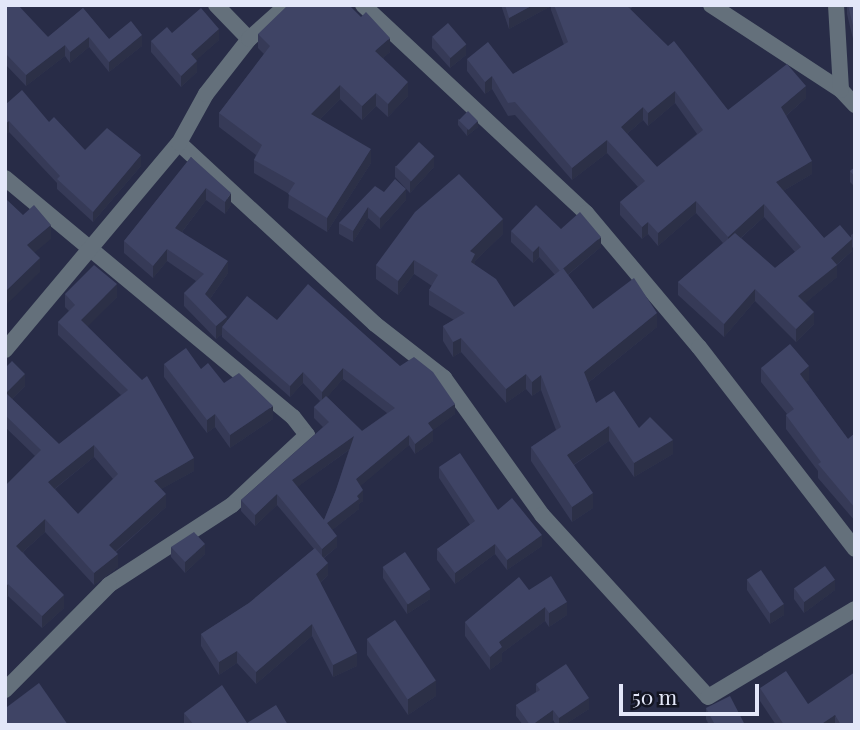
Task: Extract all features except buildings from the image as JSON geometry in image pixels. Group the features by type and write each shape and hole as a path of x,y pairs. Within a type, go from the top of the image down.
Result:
{"street":[{"path":"216,5 249,39"},
{"path":"5,350 91,252 178,142 206,94 249,39 287,5"},
{"path":"363,5 586,213 699,347 855,549"},
{"path":"711,5 841,90 855,105"},
{"path":"836,5 841,90"},
{"path":"178,142 374,324 444,378 542,514 708,697 855,609"},
{"path":"5,177 91,252 293,417 307,435 232,505 109,585 6,687"}]}
